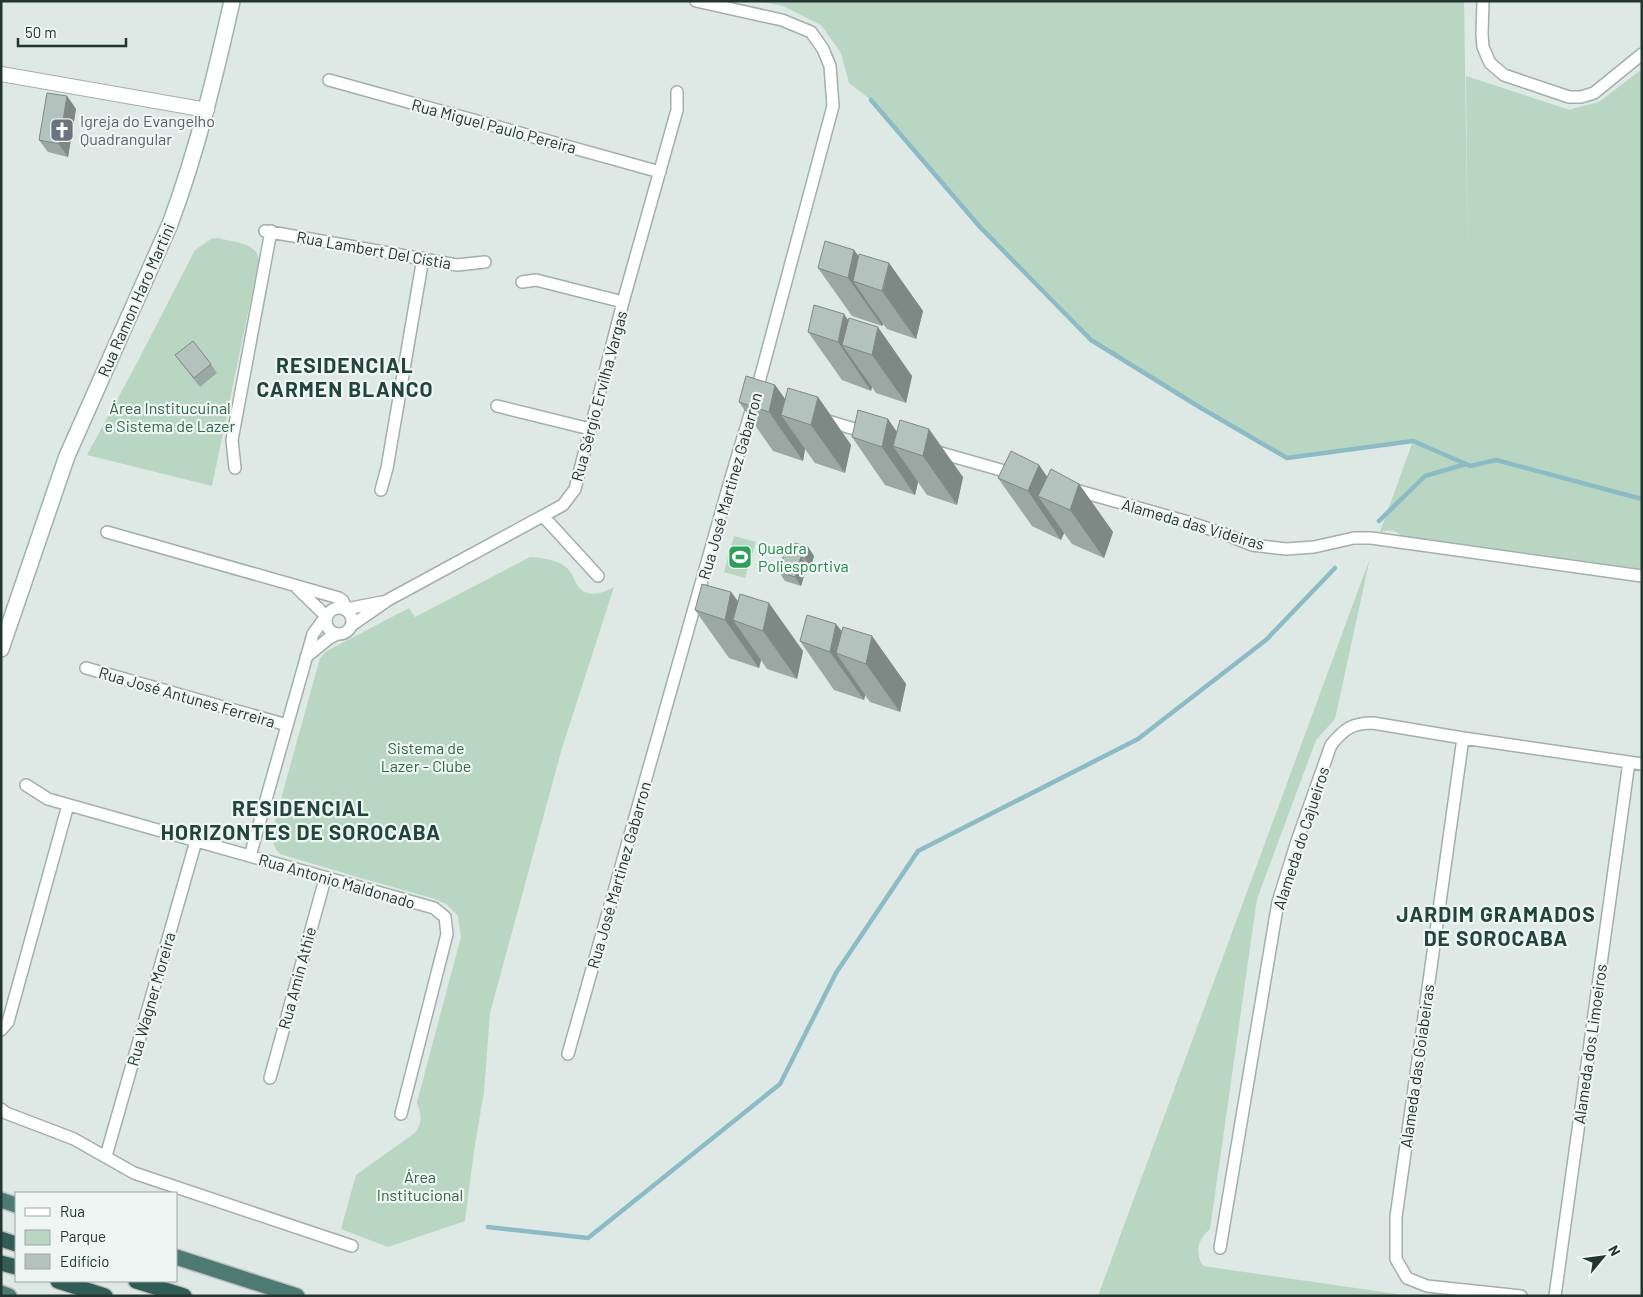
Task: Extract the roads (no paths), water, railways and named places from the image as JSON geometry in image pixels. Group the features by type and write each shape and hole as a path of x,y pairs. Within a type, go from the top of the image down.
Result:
{"highway":[{"path":"1,1200 15,1205"},
{"path":"1,1239 15,1244"},
{"path":"178,1258 298,1296"},
{"path":"1,1262 15,1267"},
{"path":"61,1282 105,1296"},
{"path":"139,1282 184,1296"},
{"path":"1,1293 9,1296"}],"main road":[{"name":"Rua Ramon Haro Martini","path":"1,649 67,456 170,224 180,197 207,110 232,1"}],"street":[{"name":"Rua José Martinez Gabarron","path":"568,1054 730,481 760,402 833,106 830,66 823,50 811,32 782,20 696,1"},
{"path":"1483,1 1482,34 1484,47 1490,63 1504,75 1569,97 1581,97 1594,93 1642,54"},
{"path":"1,74 207,110"},
{"name":"Rua Miguel Paulo Pereira","path":"329,80 660,172"},
{"name":"Rua Sérgio Ervilha Vargas","path":"306,657 328,639 348,630 352,625 388,600 563,505 575,489 623,302 677,110 677,92"},
{"name":"Rua Lambert Del Cístia","path":"235,468 232,440 267,231 457,265 485,262"},
{"path":"381,490 387,468 423,258"},
{"path":"522,282 536,280 623,302"},
{"path":"497,406 590,429"},
{"path":"814,417 881,436"},
{"path":"919,447 1024,476"},
{"name":"Alameda das Videiras","path":"1063,487 1188,522 1252,545 1286,549 1314,547 1354,538 1371,538 1642,576"},
{"path":"543,516 598,576"},
{"path":"108,532 339,598 343,601 350,614 352,625"},
{"path":"296,586 326,616 328,628 337,634"},
{"name":"Rua Sérgio Ervilha Vargas","path":"326,616 334,608 342,607 346,609 388,600"},
{"path":"250,856 313,634 326,616"},
{"name":"Rua José Antunes Ferreira","path":"86,668 288,725"},
{"name":"Alameda do Cajueiros","path":"1220,1248 1278,902 1297,841 1331,745 1342,732 1360,723 1373,723 1642,764"},
{"name":"Alameda das Goiabeiras","path":"1464,738 1396,1217 1396,1259 1408,1278 1427,1286 1521,1296"},
{"name":"Alameda dos Limoeiros","path":"1555,1296 1629,762"},
{"name":"Rua Antonio Maldonado","path":"26,785 48,799 325,879 434,908 446,917 447,934 401,1114"},
{"path":"1,1030 8,1022 68,805"},
{"name":"Rua Wagner Moreira","path":"106,1156 196,841"},
{"name":"Rua Amin Athie","path":"270,1078 325,879"},
{"path":"1,1109 6,1113 74,1139 134,1173 352,1246"}],"waterway":[{"path":"871,100 980,227 1091,340 1201,408 1287,458 1413,441 1466,464"},
{"path":"1379,521 1425,476 1466,464 1470,466 1496,460 1642,499"},
{"path":"488,1227 588,1238 780,1084 836,973 918,851 1138,739 1266,640 1335,568"}],"place":[{"name":"Igreja do Evangelho Quadrangular","path":"62,130"},
{"name":"Quadra Poliesportiva","path":"740,557"}],"district":[{"name":"RESIDENCIAL CARMEN BLANCO","path":"345,378"},
{"name":"RESIDENCIAL HORIZONTES DE SOROCABA","path":"301,821"},
{"name":"JARDIM GRAMADOS DE SOROCABA","path":"1496,927"}],"park label":[{"name":"Área Institucuinal e Sistema de Lazer","path":"170,417"},
{"name":"Sistema de Lazer - Clube","path":"426,757"},
{"name":"Área Institucional","path":"420,1186"}]}
